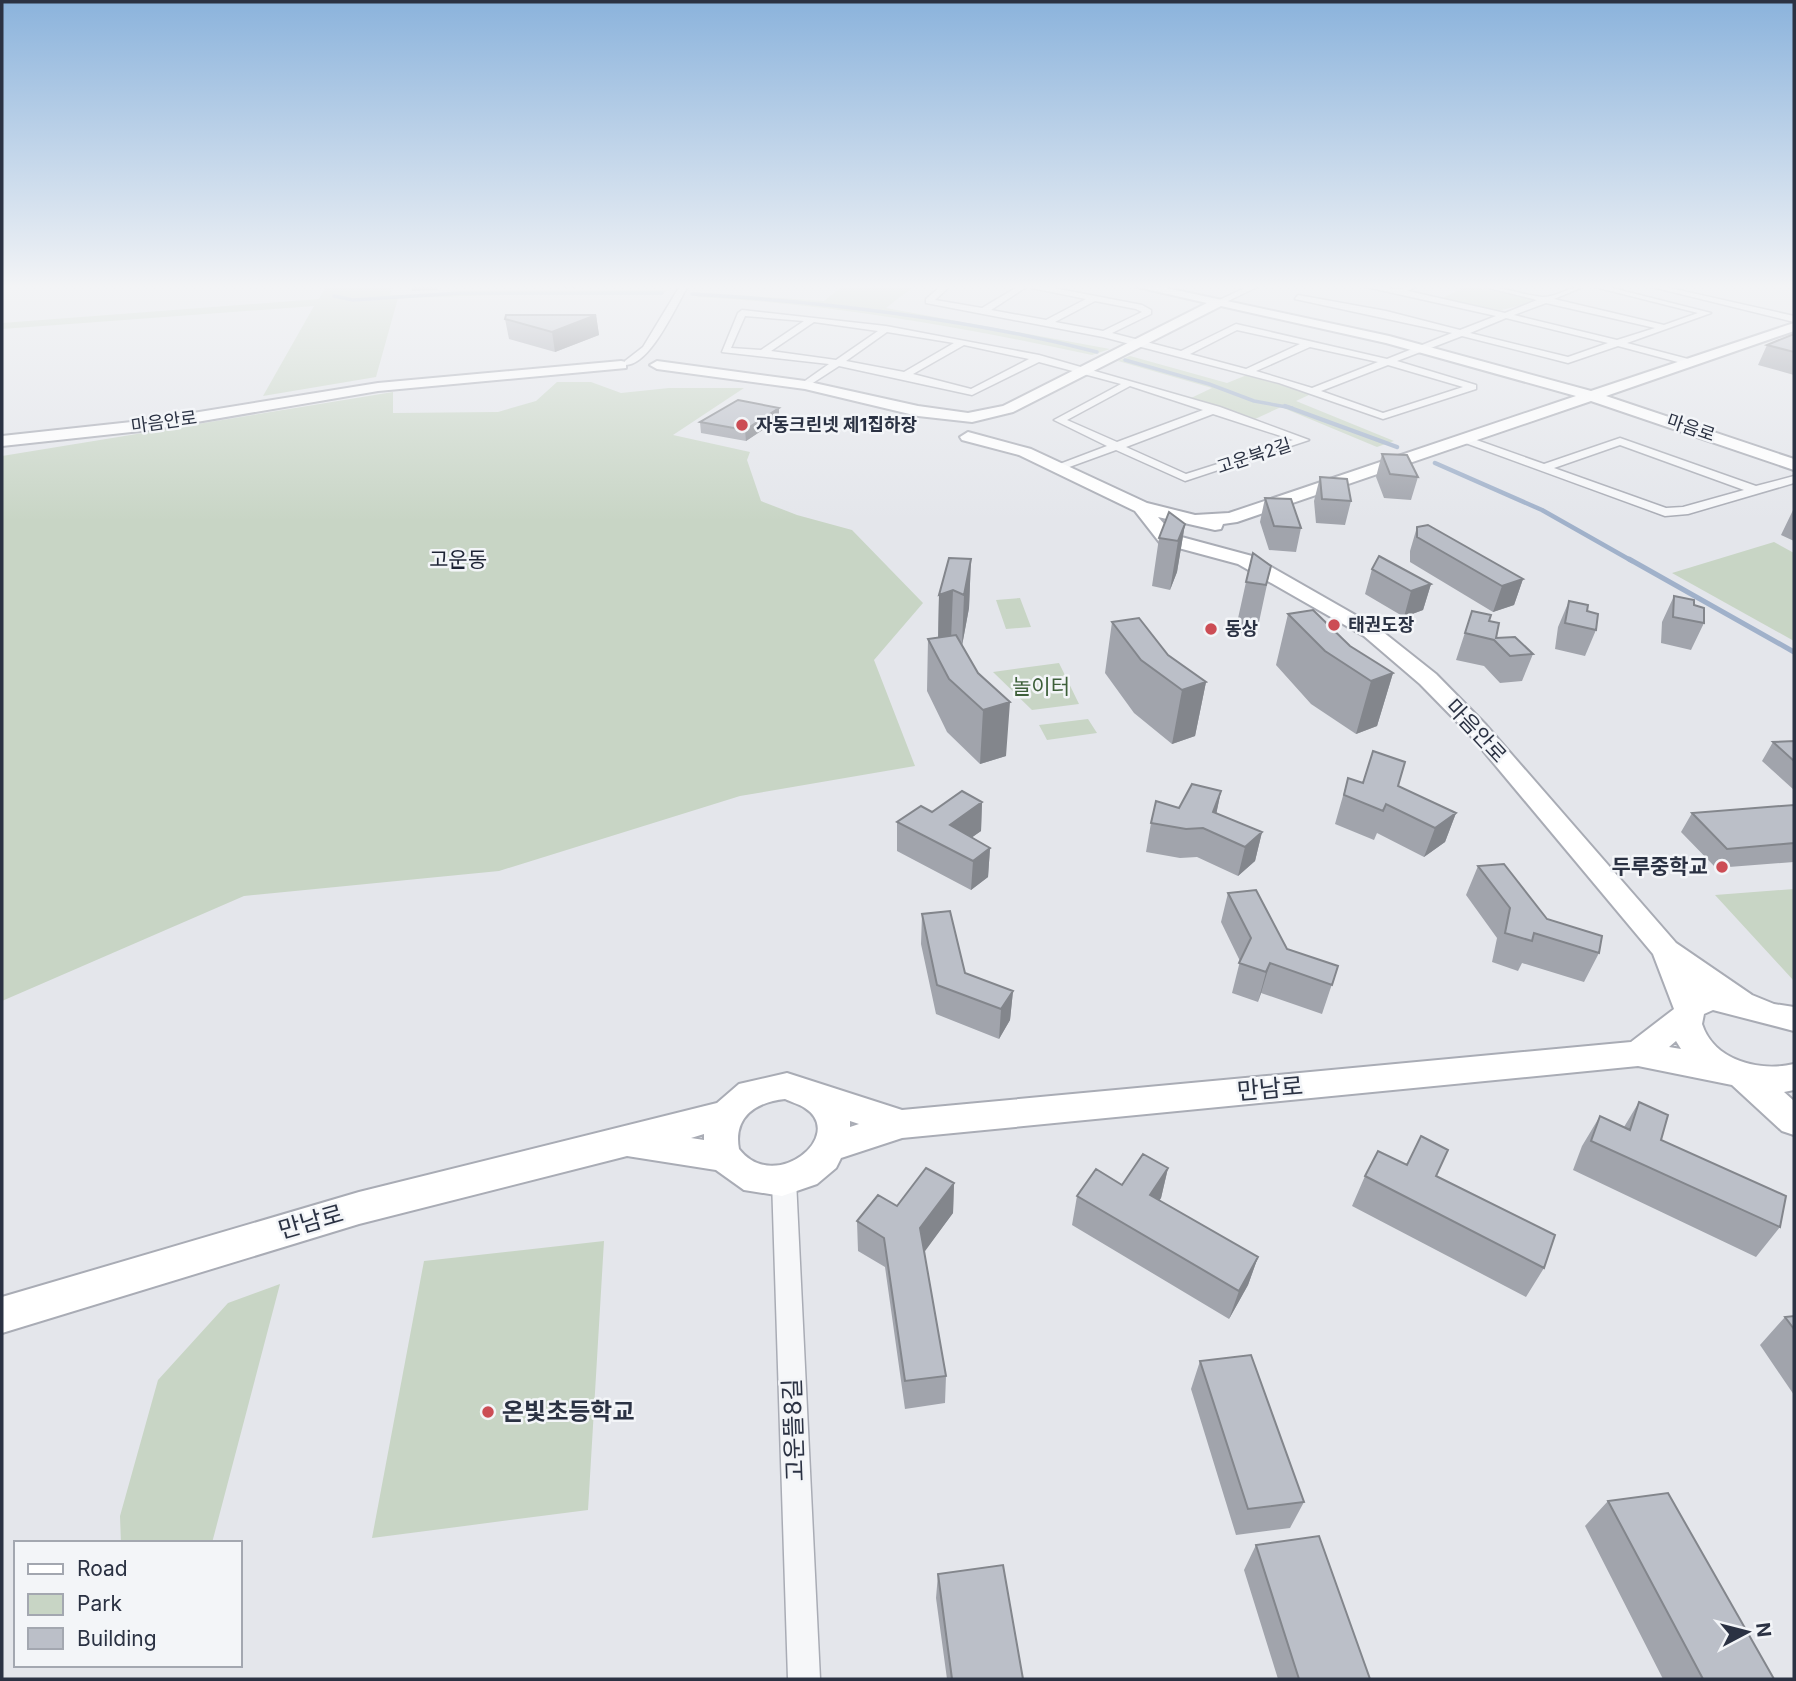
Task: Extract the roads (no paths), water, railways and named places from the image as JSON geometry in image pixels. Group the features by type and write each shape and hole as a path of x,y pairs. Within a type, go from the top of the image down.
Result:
{"street":[{"path":"805,385 835,364"},
{"path":"853,364 907,374 972,391 1026,364"},
{"path":"907,374 924,364"},
{"name":"고운북2길","path":"1065,364 1084,369 1216,409 1304,440 1185,478 1059,420 1129,383"},
{"path":"1008,409 995,428 982,436 954,433 946,423 1008,409 1094,364"},
{"path":"1220,364 1313,391 1383,416 1473,387 1397,364"},
{"path":"1246,372 1263,364"},
{"path":"1313,391 1383,364"},
{"name":"마음로","path":"1485,364 1592,396 1794,466"},
{"path":"1189,546 1213,545 1226,529 1464,439 1682,364"},
{"path":"575,371 638,367 805,385 918,411 990,421 1025,452"},
{"name":"마음안로","path":"2,441 150,425 391,386 575,371"},
{"path":"1061,467 1216,409"},
{"path":"918,411 954,433 1025,452 1141,507 1226,529"},
{"path":"1464,439 1665,512 1684,511 1794,479"},
{"path":"1543,468 1620,441 1755,489"},
{"path":"1141,507 1167,539 1245,560"},
{"path":"1160,528 1165,523 1194,519"},
{"name":"마음안로","path":"1226,529 1245,560 1371,632 1428,679 1478,730 1666,950 1768,1012 1794,1036"},
{"path":"1666,950 1687,1012 1687,1035 1702,1053 1735,1073 1794,1121"},
{"path":"1638,1054 1687,1012 1711,999 1768,1012"},
{"path":"1638,1054 1767,1082 1794,1077"},
{"name":"만남로","path":"902,1124 1638,1054"},
{"path":"787,1086 809,1091 818,1098 826,1104 836,1124 832,1147 817,1167 794,1179 766,1182 742,1174 725,1157 720,1135 727,1114 743,1098 764,1088 787,1086"},
{"path":"818,1098 902,1124"},
{"name":"만남로","path":"2,1315 359,1208 624,1143 727,1114"},
{"path":"832,1147 902,1124"},
{"path":"624,1143 725,1157"},
{"name":"고운뜰8길","path":"784,1180 804,1679"}],"waterway":[{"path":"1141,364 1209,384 1254,401 1289,407"},
{"path":"1285,406 1289,407"},
{"path":"1289,407 1397,447"},
{"path":"1435,463 1542,510 1632,561"},
{"path":"1629,559 1794,652"}],"place":[{"name":"자동크린넷 제1집하장","path":"742,425"},
{"name":"태권도장","path":"1334,625"},
{"name":"동상","path":"1211,629"},
{"name":"두루중학교","path":"1722,867"},
{"name":"온빛초등학교","path":"488,1412"}],"district":[{"name":"고운동","path":"458,560"}],"park label":[{"name":"놀이터","path":"1041,687"}]}
